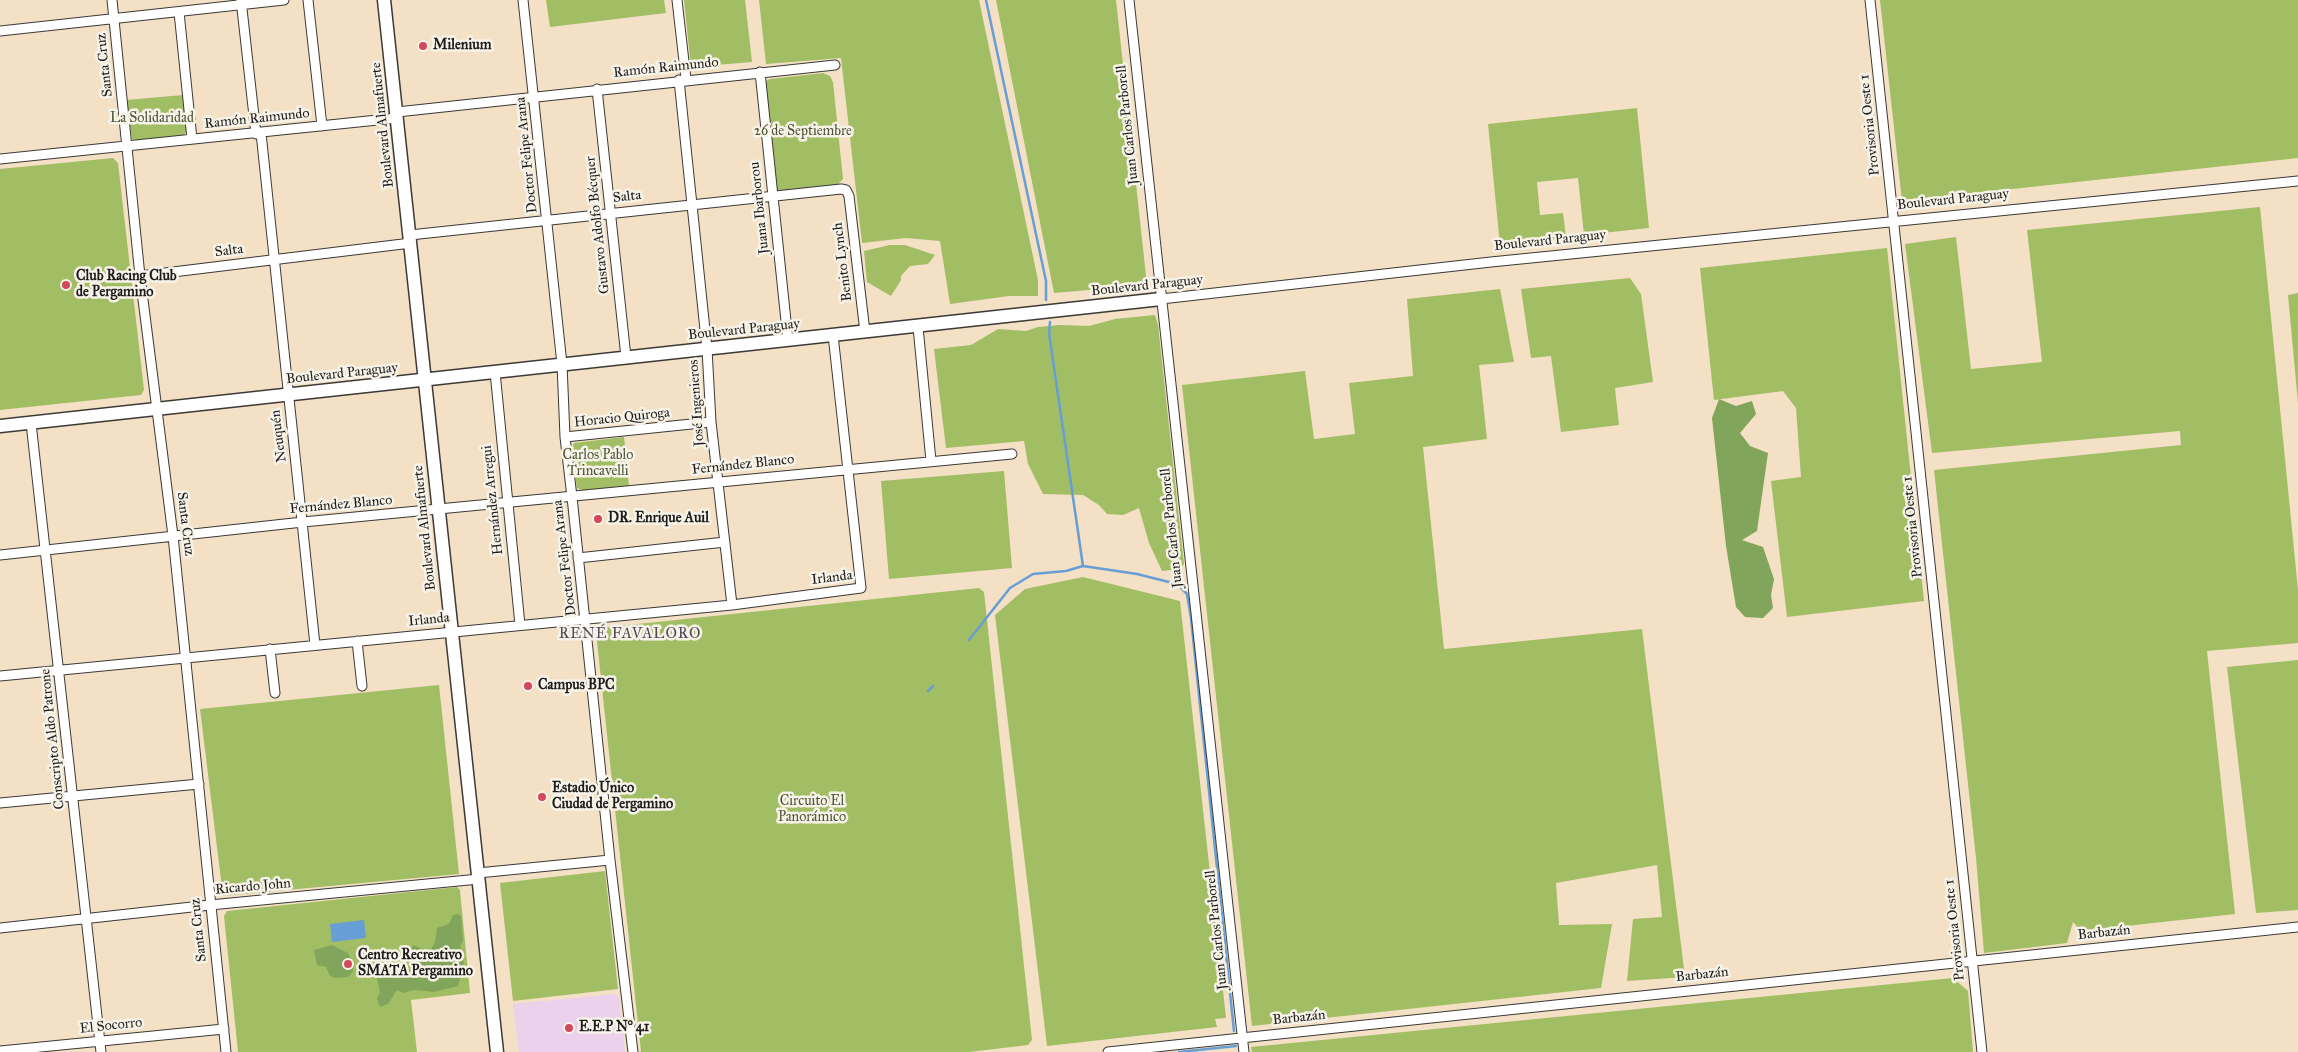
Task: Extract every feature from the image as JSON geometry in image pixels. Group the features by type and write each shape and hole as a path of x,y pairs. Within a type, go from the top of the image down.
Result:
{"main road":[{"name":"Boulevard Almafuerte","path":"384,0 497,1052"},
{"name":"Boulevard Paraguay","path":"0,426 1161,299"}],"street":[{"name":"Santa Cruz","path":"112,0 140,276 173,536 226,1052"},
{"path":"0,31 179,12 242,2 284,0"},
{"path":"308,0 322,126"},
{"name":"Doctor Felipe Arana","path":"523,0 548,219 562,364 565,437 586,618 610,860 633,1052"},
{"name":"José Ingenieros","path":"677,0 692,204 707,349 712,422 732,605"},
{"name":"Juan Carlos Parborell","path":"1129,0 1244,1052"},
{"name":"Provisoria Oeste 1","path":"1870,0 1895,220 1982,1052"},
{"name":"Neuquén","path":"242,2 274,259 315,645"},
{"path":"179,12 192,140"},
{"name":"Ramón Raimundo","path":"0,158 322,126 534,96 835,65"},
{"name":"Juana Ibarborou","path":"760,72 788,340"},
{"name":"Gustavo Adolfo Bécquer","path":"597,89 626,357"},
{"name":"Boulevard Paraguay","path":"1161,299 1895,220 2298,181"},
{"name":"Salta","path":"140,276 274,259 548,219 846,190"},
{"name":"Benito Lynch","path":"846,190 849,196 865,332"},
{"path":"918,327 931,461"},
{"path":"833,335 849,469"},
{"name":"Hernández Arregui","path":"495,372 520,625"},
{"name":"Horacio Quiroga","path":"565,437 712,422"},
{"name":"Conscripto Aldo Patrone","path":"31,423 101,1052"},
{"name":"Fernández Blanco","path":"0,555 303,522 507,504 1012,454"},
{"name":"Irlanda","path":"0,676 732,605 861,588 849,469"},
{"path":"578,558 725,542"},
{"path":"357,641 362,686"},
{"path":"270,649 275,694"},
{"path":"0,803 199,784"},
{"name":"Ricardo John","path":"0,928 610,860"},
{"name":"Barbazán","path":"1108,1052 2298,926"},
{"name":"El Socorro","path":"0,1051 224,1029"}],"shaded area":[{"name":"E.E.P N° 41","path":"615,994 619,998 625,1052 519,1052 513,1004"}],"green space":[{"path":"546,0 664,0 666,13 550,27"},
{"path":"684,0 745,0 752,62 691,67"},
{"path":"759,0 979,0 1038,280 1038,296 1009,296 950,304 940,241 906,238 862,243 841,58 766,64"},
{"path":"996,0 1116,0 1147,285 1054,293"},
{"path":"1880,0 2298,0 2298,158 1902,201"},
{"name":"26 de Septiembre","path":"823,73 830,76 833,82 843,179 837,185 778,191 775,189 764,82 770,79"},
{"name":"La Solidaridad","path":"183,95 187,129 184,136 138,141 132,139 126,100"},
{"path":"1637,108 1649,228 1584,235 1578,178 1537,182 1540,215 1563,213 1566,238 1500,245 1488,124"},
{"name":"Club Racing Club de Pergamino","path":"113,158 118,163 144,390 141,395 0,410 0,169"},
{"path":"2260,207 2298,590 2298,643 2207,651 2235,914 2081,931 2073,922 2067,943 1984,953 1976,858 1934,470 2181,445 2180,431 1932,453 1905,244 1956,237 1971,369 2042,362 2027,230"},
{"path":"890,245 905,245 935,255 928,264 910,266 901,276 901,280 891,296 867,282 864,251"},
{"path":"1887,248 1924,601 1787,617 1771,481 1801,477 1796,408 1783,391 1714,400 1700,268"},
{"path":"1630,278 1641,294 1653,382 1615,388 1619,425 1561,432 1551,356 1531,358 1521,289"},
{"path":"1500,289 1514,362 1479,365 1487,439 1423,447 1444,649 1642,629 1685,977 1627,981 1633,919 1662,917 1657,865 1556,883 1559,925 1612,924 1601,988 1252,1026 1182,385 1305,371 1314,439 1355,434 1349,383 1413,376 1407,299"},
{"path":"2298,293 2298,403 2288,295"},
{"path":"1155,315 1158,325 1184,564 1180,569 1162,571 1149,543 1139,508 1123,515 1107,514 1099,505 1083,495 1043,494 1028,464 1024,441 946,448 934,349 971,345 998,329 1026,331 1038,327 1060,325 1089,326 1115,319"},
{"path":"1719,399 1736,406 1752,401 1756,414 1740,433 1750,446 1768,453 1757,531 1742,540 1763,547 1774,579 1771,595 1773,608 1763,618 1745,617 1736,607 1726,546 1712,418"},
{"name":"Carlos Pablo Trincavelli","path":"624,437 629,486 584,491 577,488 571,450 574,443"},
{"path":"1004,471 1012,568 889,579 881,481"},
{"path":"1083,577 1180,601 1226,1018 1215,1019 1217,1027 1047,1046 995,615 1025,589"},
{"name":"Circuito El Panorámico","path":"979,588 984,592 1032,1040 1028,1045 969,1052 641,1052 596,632 600,628"},
{"path":"2298,660 2298,910 2256,913 2227,667"},
{"path":"439,685 459,874 223,896 200,709"},
{"path":"605,871 618,989 513,1001 500,883"},
{"name":"Centro Recreativo SMATA Pergamino","path":"457,887 460,890 470,993 411,1000 417,1052 238,1052 224,916 227,911"},
{"path":"458,914 461,916 463,941 460,945 464,963 458,986 434,992 414,990 403,993 397,990 388,1004 380,1007 377,999 380,992 377,978 382,969 390,966 393,973 407,972 414,967 410,951 413,945 425,950 431,949 435,942 437,928 449,924 453,915"},
{"path":"332,945 348,953 353,964 353,972 348,977 335,978 330,976 326,967 317,965 314,950"},
{"path":"1953,978 1968,991 1973,1052 1252,1052 1251,1047"}],"water":[{"path":"364,920 366,938 332,942 330,924"}],"waterway":[{"path":"986,0 1046,281 1046,300"},
{"path":"969,640 1010,588 1033,574 1066,571 1083,566 1049,333 1050,322"},
{"path":"1083,566 1137,574 1177,584 1187,594 1234,1031"},
{"path":"928,691 933,686"},
{"path":"1179,1052 1236,1046"}],"place":[{"name":"Milenium","path":"423,46"},
{"name":"Club Racing Club de Pergamino","path":"66,285"},
{"name":"DR. Enrique Auil","path":"598,519"},
{"name":"Campus BPC","path":"528,686"},
{"name":"Estadio Único Ciudad de Pergamino","path":"542,797"},
{"name":"Centro Recreativo SMATA Pergamino","path":"348,964"},
{"name":"E.E.P N° 41","path":"569,1028"}],"district":[{"name":"RENÉ FAVALORO","path":"630,634"}]}
